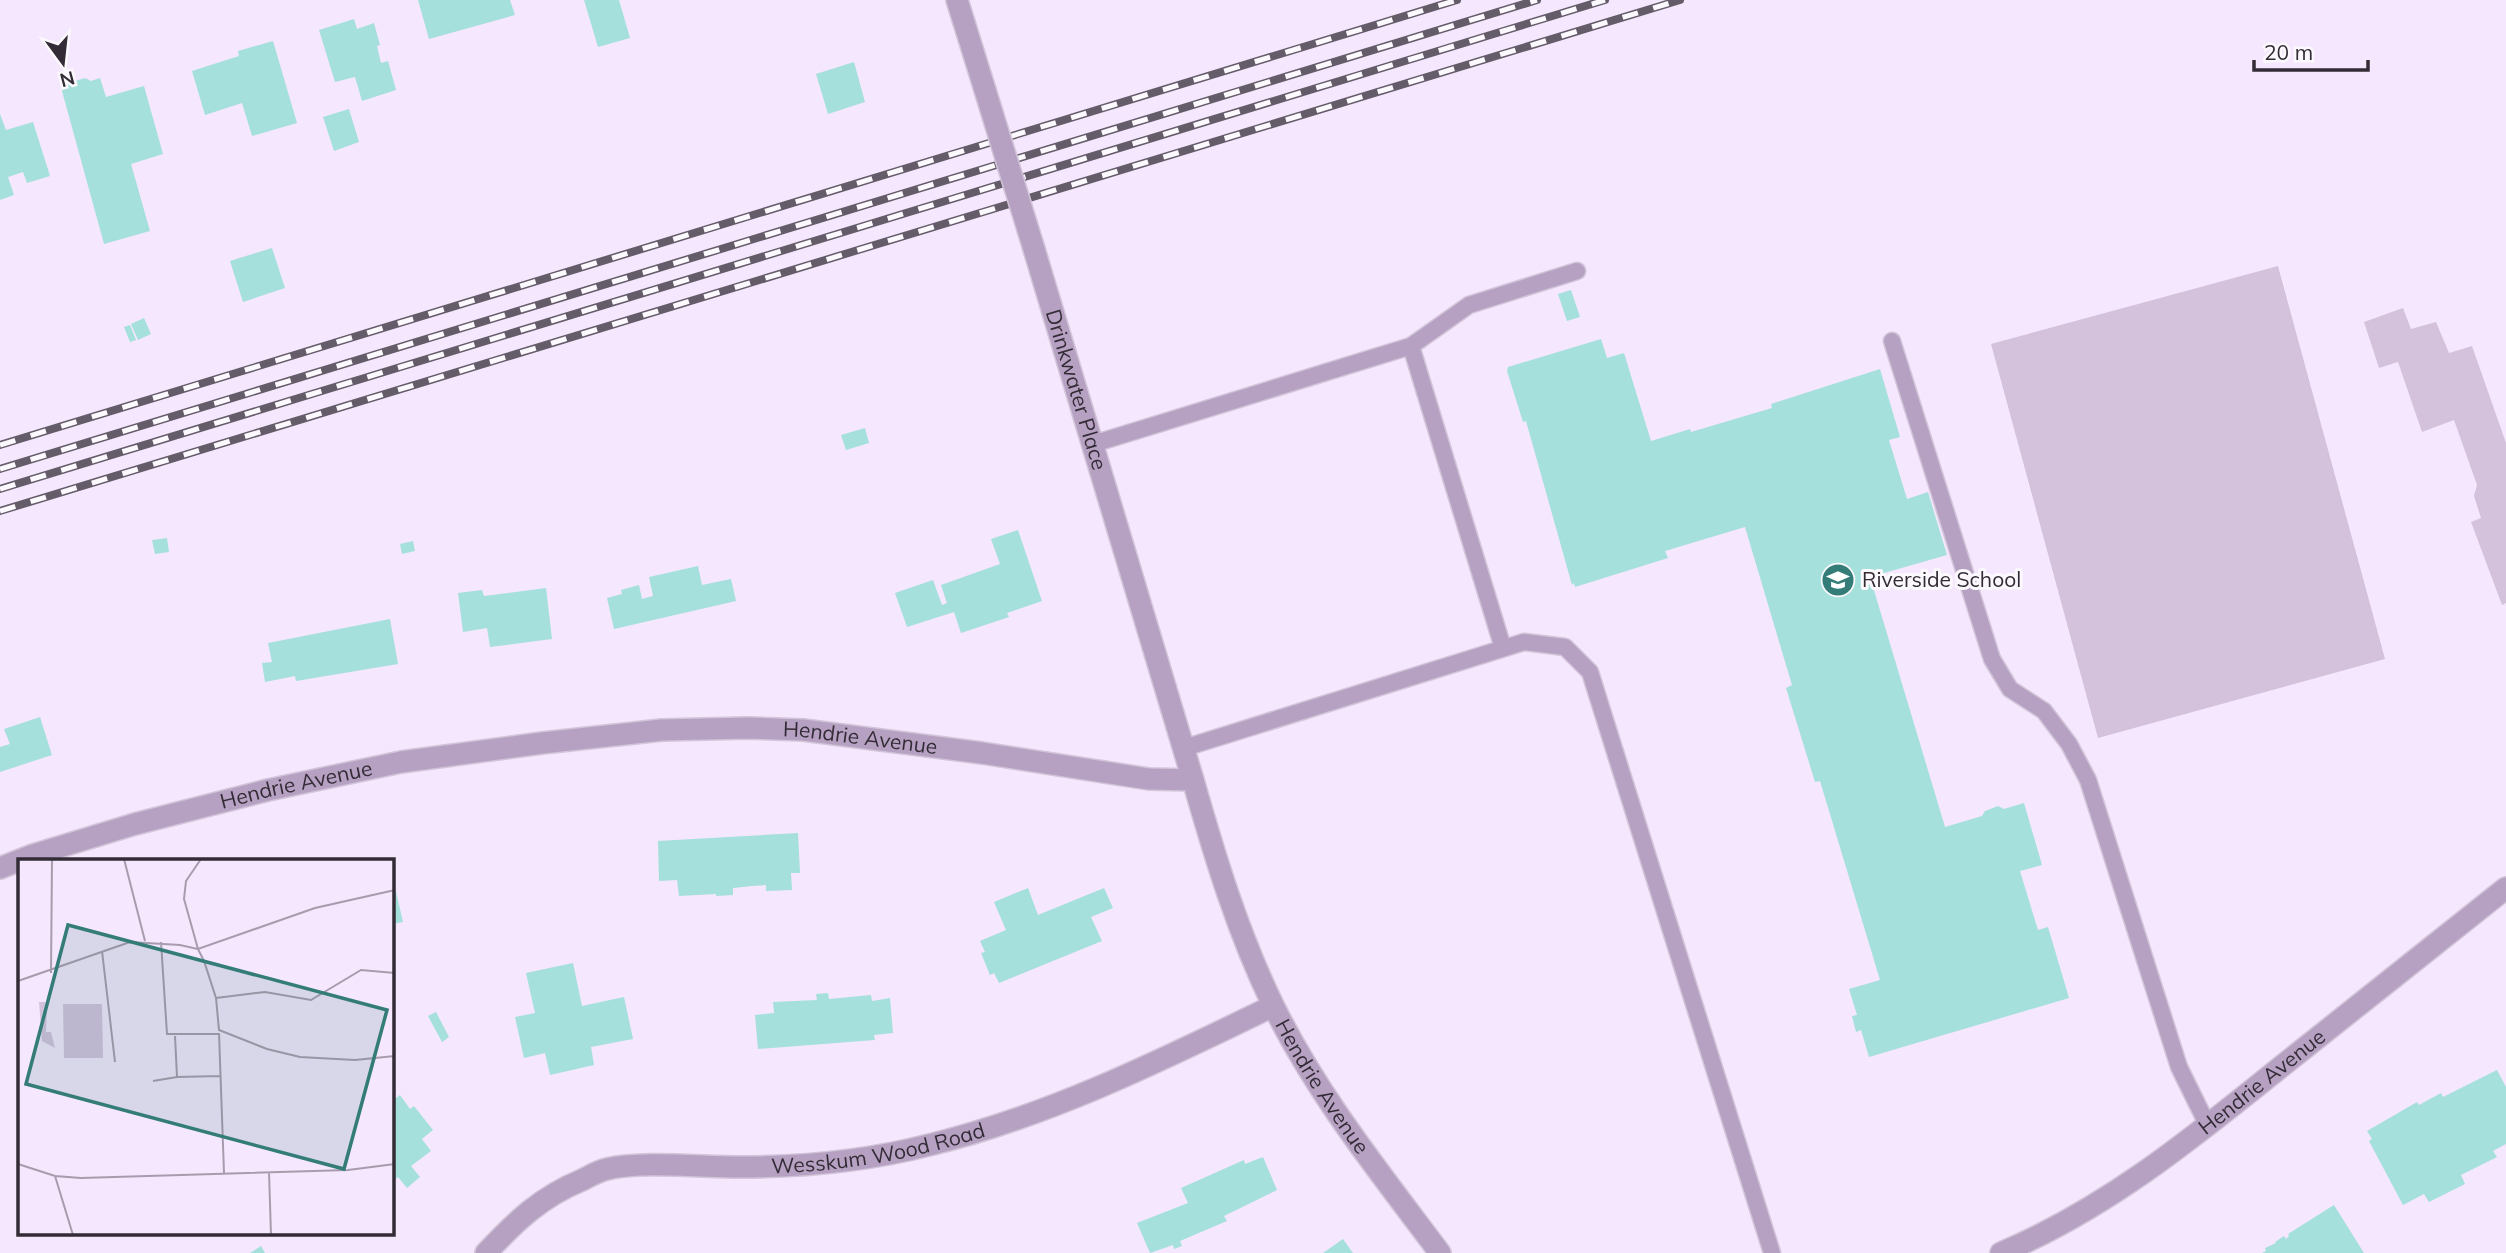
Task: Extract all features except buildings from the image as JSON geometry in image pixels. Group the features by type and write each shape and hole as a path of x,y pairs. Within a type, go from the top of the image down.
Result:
{"street":[{"name":"Drinkwater Place","path":"957,0 1193,780"},
{"name":"Hendrie Avenue","path":"23,859 135,824 268,790 374,768 542,743 662,730 803,730 982,752 1149,779 1193,780 1232,911 1273,1006 1297,1051 1332,1105 1440,1253"},
{"name":"Hendrie Avenue","path":"0,868 18,861"},
{"name":"Hendrie Avenue","path":"2001,1253 2049,1230 2112,1194 2171,1155 2506,888"},
{"name":"Wesskum Wood Road","path":"486,1253 516,1220 543,1199 606,1170 637,1167 796,1165 888,1155 921,1147 991,1128 1111,1082 1273,1006"}],"lane":[{"path":"1093,444 1411,346 1469,305 1577,271"},
{"path":"1892,341 1992,659 2010,689 2044,711 2069,744 2088,780 2179,1067 2208,1126"},
{"path":"1411,346 1503,648"},
{"path":"1184,748 1524,642 1565,647 1590,672 1772,1253"}],"shaded area":[{"path":"2278,266 2385,659 2098,738 1991,344"},
{"path":"2403,308 2411,329 2436,322 2449,353 2472,346 2506,443 2506,603 2502,605 2471,522 2481,518 2474,496 2477,485 2454,420 2422,432 2398,362 2379,368 2364,322"}],"railway":[{"path":"0,445 1457,0"},
{"path":"0,469 1537,0"},
{"path":"0,489 1605,0"},
{"path":"0,511 1680,0"}],"place":[{"name":"Riverside School","path":"1838,580"}]}
